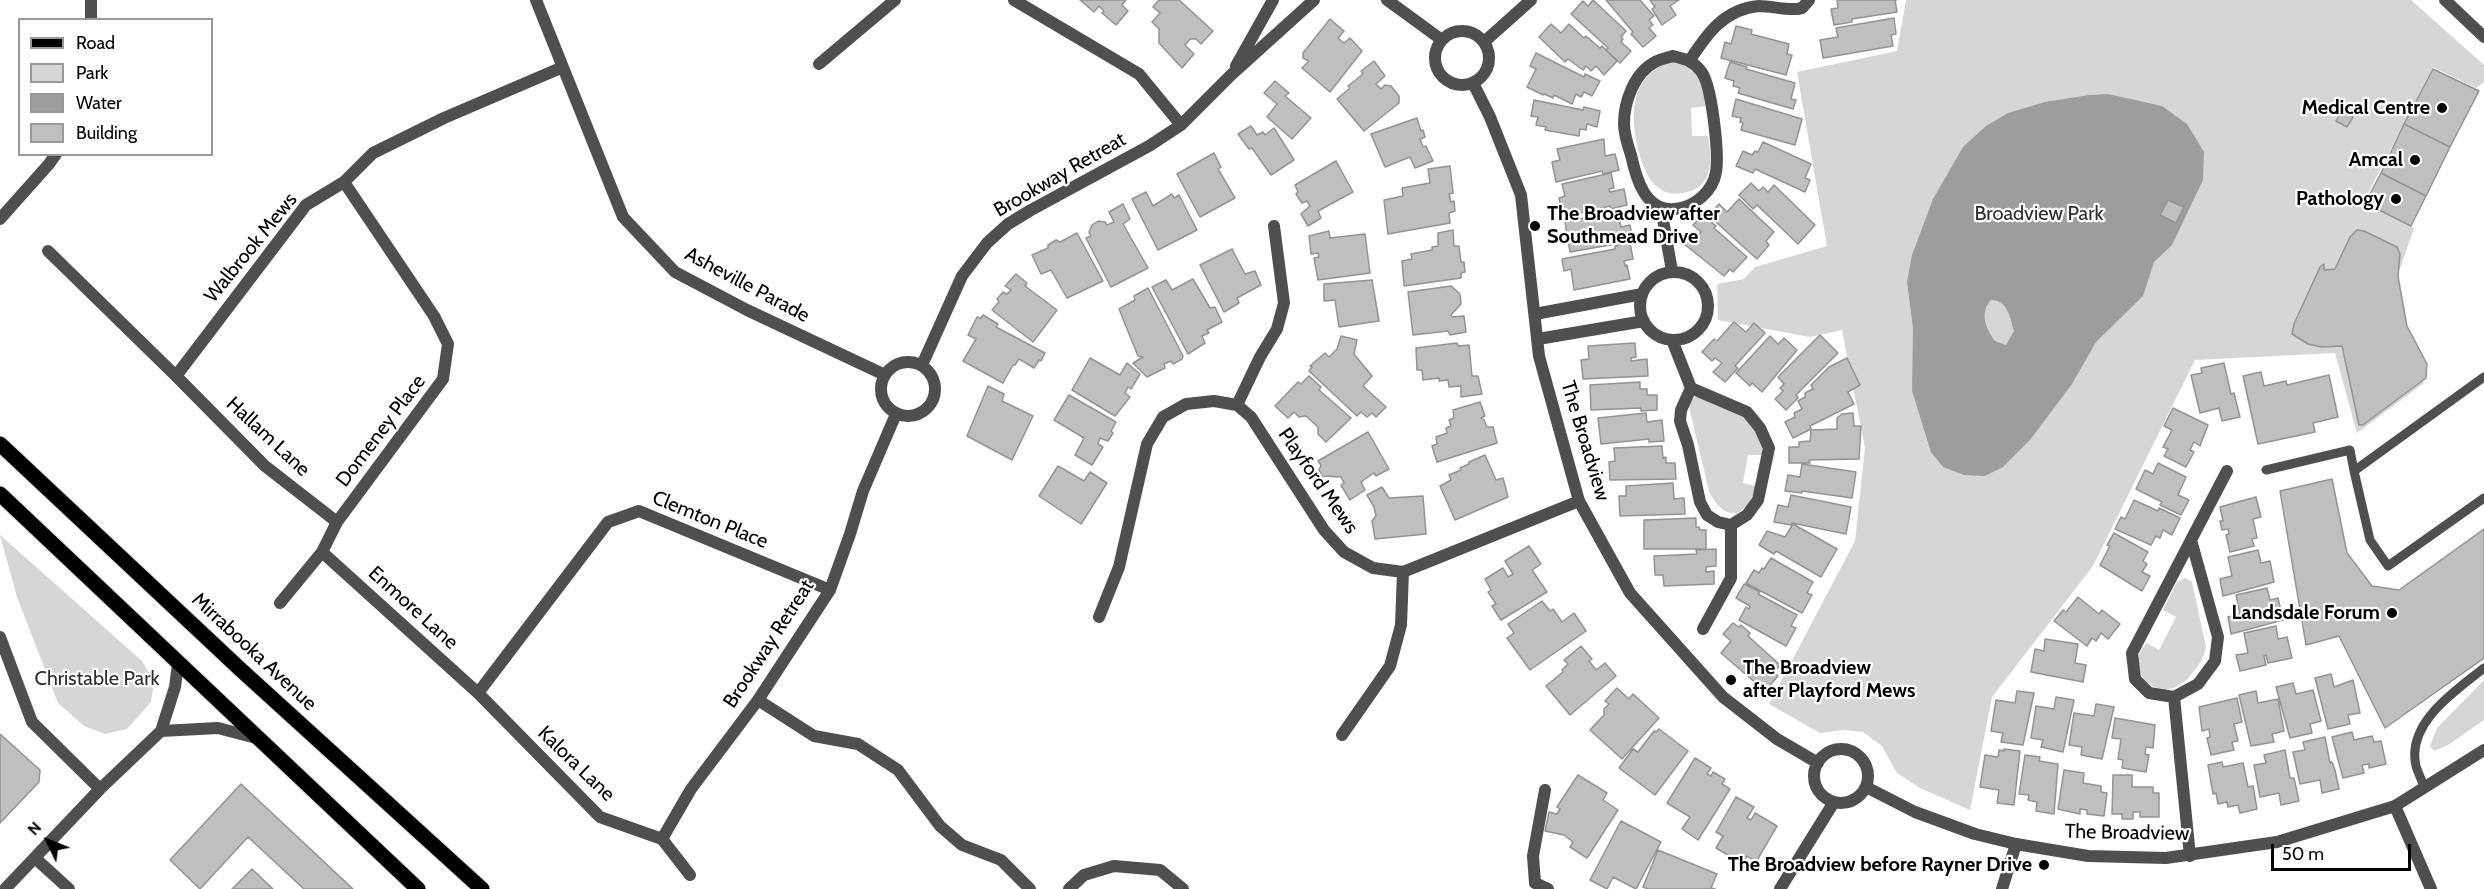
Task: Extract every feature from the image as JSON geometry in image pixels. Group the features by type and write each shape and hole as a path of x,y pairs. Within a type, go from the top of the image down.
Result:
{"main road":[{"name":"Mirrabooka Avenue","path":"0,444 240,669 482,889"},
{"path":"0,494 418,889"}],"street":[{"path":"91,0 91,18"},
{"name":"Asheville Parade","path":"536,0 623,217 675,272 747,310 885,375"},
{"path":"819,64 895,0"},
{"path":"1014,0 1139,74 1181,125"},
{"name":"Brookway Retreat","path":"1231,75 1273,0"},
{"name":"Brookway Retreat","path":"922,365 962,276 987,243 1023,214 1149,146 1181,125 1231,75 1314,0"},
{"path":"1387,0 1442,40"},
{"path":"1484,42 1531,0"},
{"path":"1690,60 1716,24 1738,11 1757,6 1797,9 1809,0"},
{"path":"2445,0 2484,37"},
{"path":"1456,32 1471,33 1484,42 1488,51 1487,69 1473,82 1461,85 1443,77 1435,59 1442,40 1456,32"},
{"path":"1672,56 1690,60 1707,79 1713,110 1716,172 1707,192 1698,201 1676,209 1661,208 1645,196 1636,178 1623,125 1627,98 1640,75 1655,62 1672,56"},
{"name":"Walbrook Mews","path":"176,376 306,206 344,182 373,153 444,117 563,67"},
{"name":"The Broadview","path":"1473,82 1490,117 1521,195 1539,356 1579,501 1630,593 1724,697 1777,739 1818,763"},
{"path":"0,219 54,156"},
{"name":"Domeney Place","path":"280,603 322,552 337,522 443,380 448,344 434,316 344,182"},
{"path":"1661,208 1672,271"},
{"path":"1099,617 1119,567 1148,444 1163,417 1186,404 1214,401 1237,405 1260,357 1277,329 1284,303 1274,226"},
{"path":"48,251 176,376"},
{"path":"1672,271 1684,273 1695,278 1703,286 1708,301 1708,313 1703,324 1695,333 1672,340 1660,337 1651,331 1644,321 1640,310 1642,294 1657,276 1672,271"},
{"path":"1535,314 1642,294"},
{"path":"1538,339 1644,321"},
{"path":"1672,340 1691,388 1747,412 1760,428 1769,448 1758,500 1747,515 1731,525 1718,522 1707,515 1700,502 1688,445 1680,421 1681,410 1691,388"},
{"path":"912,362 922,365 934,381 935,392 926,410 916,415 896,414 889,408 881,392 885,375 892,367 901,363 912,362"},
{"name":"Hallam Lane","path":"176,376 266,466 337,522"},
{"name":"Playford Mews","path":"1237,405 1251,417 1324,530 1344,552 1373,568 1403,572 1579,501"},
{"name":"Brookway Retreat","path":"662,839 691,789 758,700 830,590 863,491 896,414"},
{"path":"2191,540 2218,638 2215,661 2198,684 2174,697 2149,693 2135,679 2132,653 2227,471"},
{"name":"Clemton Place","path":"478,693 608,522 639,511 830,590"},
{"path":"1702,629 1731,578 1731,525"},
{"name":"Enmore Lane","path":"322,552 478,693"},
{"path":"1342,735 1390,666 1401,625 1403,572"},
{"path":"0,636 33,722 100,789"},
{"path":"5,889 100,789 161,731 175,687 178,664"},
{"name":"Kalora Lane","path":"478,693 600,817 662,839"},
{"path":"2174,697 2190,856"},
{"path":"758,700 814,736 858,744 898,770 940,826 962,845 1002,860 1030,889"},
{"path":"161,731 218,728 256,738"},
{"path":"1834,749 1851,750 1866,764 1868,778 1866,787 1853,800 1834,802 1821,793 1816,785 1815,771 1818,763 1826,753 1834,749"},
{"name":"The Broadview","path":"1866,787 1915,812 1976,834 2016,844 2088,856 2190,856 2277,842 2395,806 2484,750"},
{"path":"1545,790 1533,856 1535,883 1548,889"},
{"path":"1780,889 1834,802"},
{"path":"2395,806 2431,889"},
{"path":"662,839 690,875"},
{"path":"2002,889 2016,844"},
{"path":"35,858 69,889"},
{"path":"1069,889 1084,875 1114,866 1160,870 1183,889"}],"lane":[{"path":"2354,471 2484,377"},
{"path":"2266,470 2350,450 2370,540 2374,550 2388,566 2484,498"},
{"path":"2425,788 2416,765 2416,746 2422,727 2433,712 2484,668"}],"green space":[{"name":"Broadview Park","path":"1906,0 2411,0 2484,65 2484,82 2476,88 2433,67 2363,203 2414,228 2397,277 2406,354 2424,383 2357,433 2335,353 2195,360 2093,566 1992,697 1970,810 1920,788 1897,773 1882,746 1863,732 1844,730 1820,733 1769,704 1855,541 1865,448 1842,330 1810,337 1718,320 1717,284 1744,279 1755,267 1827,246 1797,72 1897,51"},
{"path":"1671,61 1689,67 1701,81 1707,106 1691,108 1692,136 1708,136 1710,154 1708,172 1700,186 1676,194 1662,191 1648,176 1638,150 1634,122 1636,97 1640,86 1647,76"},
{"path":"1699,395 1743,415 1752,422 1762,442 1762,455 1748,455 1743,483 1756,486 1750,503 1738,513 1724,510 1709,491 1689,407 1691,400"},
{"name":"Christable Park","path":"0,535 142,661 154,682 151,702 127,729 105,734 84,726 58,703 17,597"},
{"path":"2185,578 2192,582 2205,651 2196,669 2179,686 2167,689 2156,688 2141,674 2138,664 2140,653 2147,643 2159,650 2176,617 2163,610 2177,582"},
{"path":"2484,680 2484,720 2448,745 2434,751 2430,746 2437,728"}],"water":[{"path":"2108,94 2162,106 2187,124 2204,152 2203,180 2172,245 2154,262 2143,296 2096,342 2072,384 2030,440 2003,467 1985,476 1964,475 1943,467 1931,452 1912,391 1913,328 1907,282 1912,255 1933,199 1963,147 1986,126 2008,113 2045,102","holes":["1991,300 2005,306 2014,331 2006,345 1995,341 1985,321 1987,305"]}],"building":[{"path":"1080,0 1126,0 1122,5 1128,11 1116,25 1102,13 1104,11 1099,6 1094,12"},
{"path":"1159,0 1179,0 1213,31 1201,44 1196,39 1190,39 1185,45 1194,54 1182,68 1159,43 1159,29 1152,22 1160,13 1153,7"},
{"path":"1593,0 1626,31 1621,37 1623,39 1621,42 1631,51 1620,63 1606,50 1608,48 1571,14 1583,1 1588,6"},
{"path":"1606,0 1640,0 1654,16 1649,20 1653,25 1649,28 1656,36 1643,47"},
{"path":"1650,0 1679,0 1670,6 1676,15 1662,25 1652,9 1655,7"},
{"path":"1837,0 1895,0 1897,12 1852,19 1852,22 1834,25 1831,9 1838,8"},
{"path":"1894,18 1896,34 1891,35 1893,46 1823,58 1820,40 1838,37 1836,28"},
{"path":"1330,19 1344,31 1338,38 1344,43 1350,38 1362,51 1330,92 1302,68 1309,61 1303,58 1303,53"},
{"path":"1551,24 1561,33 1569,24 1584,38 1586,36 1600,48 1602,46 1617,61 1604,75 1596,66 1591,71 1586,66 1583,70 1568,59 1565,62 1539,37"},
{"path":"1736,26 1752,30 1751,34 1789,44 1787,54 1792,55 1786,75 1721,58 1725,42 1731,44"},
{"path":"1536,53 1584,77 1585,74 1600,81 1592,96 1584,92 1581,97 1576,94 1572,104 1554,95 1553,98 1527,87 1536,69 1530,66"},
{"path":"1374,61 1385,76 1376,84 1381,89 1385,85 1391,86 1399,96 1399,103 1364,131 1337,99 1363,74 1361,71"},
{"path":"1730,62 1795,83 1791,99 1796,100 1793,109 1738,93 1740,88 1733,86 1734,81 1725,78"},
{"name":"Medical Centre","path":"2433,69 2479,91 2450,147 2404,124"},
{"path":"1275,81 1289,93 1285,96 1311,118 1292,139 1267,117 1277,104 1264,93"},
{"path":"1736,99 1802,119 1795,145 1741,130 1743,123 1740,122 1741,118 1732,116"},
{"path":"1534,100 1583,110 1584,107 1600,111 1597,127 1587,124 1586,130 1580,129 1579,136 1545,130 1546,127 1536,125 1538,117 1531,116"},
{"path":"2342,110 2353,117 2347,127 2336,121"},
{"path":"1417,118 1425,137 1420,139 1433,161 1415,168 1410,157 1385,167 1371,134"},
{"name":"Amcal","path":"2404,124 2450,147 2426,196 2381,173"},
{"path":"1251,126 1257,135 1263,132 1265,135 1274,128 1294,160 1271,175 1252,148 1249,149 1238,134"},
{"path":"1604,139 1605,156 1615,154 1619,170 1603,174 1602,171 1556,182 1552,162 1560,160 1557,149"},
{"path":"1763,142 1811,164 1805,178 1810,180 1805,192 1755,169 1753,173 1736,166 1743,151 1752,155 1755,151 1758,152"},
{"path":"1214,153 1221,167 1218,169 1235,198 1200,217 1177,174"},
{"path":"1336,161 1353,192 1318,211 1321,218 1308,226 1301,214 1310,206 1307,201 1302,203 1296,194 1298,192 1295,185"},
{"path":"1450,166 1453,193 1449,194 1451,202 1454,201 1455,211 1449,213 1450,223 1388,234 1384,200 1403,196 1402,188 1430,183 1428,169"},
{"path":"1611,173 1614,188 1609,189 1610,192 1624,189 1627,205 1611,209 1610,206 1563,217 1559,198 1565,196 1562,184"},
{"name":"Pathology","path":"2381,173 2426,196 2411,226 2365,203"},
{"path":"1751,183 1759,191 1763,187 1768,192 1774,185 1815,225 1798,244 1757,205 1753,209 1739,195"},
{"path":"1146,192 1153,206 1172,194 1174,198 1179,195 1197,230 1158,250 1132,199"},
{"path":"1739,199 1774,232 1766,241 1769,245 1757,259 1708,215 1719,204 1727,212"},
{"path":"2168,200 2184,207 2176,223 2160,215"},
{"path":"1123,204 1130,219 1123,224 1148,268 1111,287 1086,238 1091,236 1089,232 1092,225 1098,221 1105,222 1107,225 1114,222 1109,212"},
{"path":"1618,211 1621,227 1630,225 1633,241 1570,252 1565,222"},
{"path":"1703,215 1716,226 1714,228 1747,257 1733,272 1730,269 1724,276 1684,244 1692,235 1696,238 1701,232 1693,225"},
{"path":"1453,230 1454,246 1459,246 1461,262 1464,262 1465,272 1461,273 1461,278 1404,286 1402,261 1412,259 1411,254 1432,250 1432,247 1438,246 1438,233"},
{"path":"2357,230 2364,231 2397,247 2400,254 2398,276 2407,326 2427,364 2426,378 2363,425 2359,425 2342,346 2321,347 2308,344 2292,334 2294,324 2320,267 2324,264 2324,270 2335,269 2350,237"},
{"path":"1329,231 1330,238 1365,234 1370,273 1318,280 1314,258 1319,257 1318,253 1311,254 1309,236"},
{"path":"1077,233 1103,281 1067,298 1051,270 1041,274 1032,255 1048,248 1048,245 1056,240 1060,242"},
{"path":"1630,243 1633,259 1624,261 1630,279 1574,290 1571,269 1564,271 1562,259 1615,249 1615,246"},
{"path":"1232,249 1245,274 1255,271 1261,285 1237,298 1239,303 1224,312 1200,265"},
{"path":"1016,274 1027,283 1025,286 1057,310 1033,342 992,310 999,302 997,299 1003,292 1007,294 1011,290 1005,286"},
{"path":"1193,279 1210,308 1215,307 1222,322 1207,330 1209,333 1202,336 1205,343 1188,354 1152,287 1166,280 1172,290"},
{"path":"1372,280 1379,321 1339,327 1335,300 1324,301 1324,284"},
{"path":"1451,286 1460,294 1461,304 1451,315 1452,317 1464,316 1466,332 1450,335 1448,331 1413,335 1408,292"},
{"path":"1148,288 1183,356 1173,364 1171,361 1164,364 1165,368 1147,377 1133,363 1143,357 1138,356 1119,309 1135,300 1134,296"},
{"path":"983,315 998,324 996,327 1045,353 1041,361 1039,360 1034,368 1019,359 1003,383 963,361 976,339 968,335 977,317 981,318"},
{"path":"1734,322 1746,332 1754,323 1765,333 1735,366 1738,368 1725,382 1713,372 1722,363 1715,358 1712,361 1702,352 1714,339 1717,341"},
{"path":"1820,335 1838,353 1796,395 1798,398 1786,410 1775,399 1783,391 1780,388 1784,384 1778,377"},
{"path":"1341,336 1357,340 1354,354 1372,376 1363,386 1386,407 1376,417 1372,413 1367,417 1361,412 1357,416 1309,371 1312,367 1310,366 1325,353 1329,357 1337,349"},
{"path":"1770,336 1778,344 1784,338 1797,350 1762,392 1752,383 1750,386 1736,373"},
{"path":"1457,343 1458,346 1469,345 1472,376 1478,376 1482,394 1461,397 1461,386 1449,387 1448,380 1439,381 1439,378 1423,380 1422,370 1417,370 1416,348"},
{"path":"1635,343 1636,357 1631,358 1631,361 1647,359 1648,376 1583,379 1581,360 1589,359 1588,346"},
{"path":"1090,358 1120,375 1127,363 1140,374 1131,389 1128,387 1125,393 1130,397 1115,416 1072,390"},
{"path":"1847,358 1860,385 1848,392 1854,404 1810,426 1811,429 1793,438 1785,422 1795,417 1794,413 1802,409 1798,401 1805,397 1805,393 1813,389 1811,385 1829,367"},
{"path":"2224,363 2231,394 2234,393 2240,417 2222,421 2219,408 2200,413 2191,375 2202,373 2201,368"},
{"path":"2261,372 2264,386 2286,381 2287,385 2329,375 2338,417 2313,423 2315,432 2258,444 2243,376"},
{"path":"1309,376 1321,387 1319,390 1351,418 1326,442 1318,434 1318,427 1306,416 1299,417 1294,412 1288,418 1275,406 1298,382 1301,384"},
{"path":"1640,382 1640,389 1647,389 1647,395 1657,395 1657,410 1641,411 1641,408 1591,410 1590,385"},
{"path":"988,386 1004,394 1002,401 1033,416 1012,460 967,436"},
{"path":"1069,395 1116,422 1108,441 1100,438 1098,444 1103,447 1092,465 1075,455 1084,438 1054,420"},
{"path":"1480,402 1485,416 1481,418 1487,427 1493,427 1497,443 1437,462 1432,446 1437,444 1436,437 1447,433 1446,428 1451,426 1449,420 1454,418 1453,410"},
{"path":"2173,408 2208,425 2200,446 2194,442 2190,450 2194,452 2186,467 2164,456 2168,449 2163,447 2172,430 2164,426"},
{"path":"1646,413 1647,422 1662,420 1664,441 1649,442 1649,439 1601,444 1598,418"},
{"path":"1853,413 1854,426 1861,426 1859,459 1809,460 1810,463 1789,463 1789,447 1799,447 1799,442 1810,441 1811,430 1837,429 1837,418 1842,414"},
{"path":"1368,432 1389,469 1376,476 1374,473 1361,482 1365,490 1350,500 1341,485 1344,483 1341,477 1322,476 1319,470 1321,465 1318,461"},
{"path":"1662,446 1666,463 1675,463 1676,479 1610,480 1609,462 1615,461 1614,448"},
{"path":"1485,455 1496,480 1503,478 1508,497 1455,520 1440,486 1451,480 1449,475"},
{"path":"2158,463 2186,477 2178,495 2189,500 2181,515 2160,505 2162,502 2136,489 2145,470 2153,474"},
{"path":"1802,464 1856,472 1852,498 1785,491 1788,475 1800,477"},
{"path":"1058,466 1084,481 1090,472 1107,483 1081,524 1039,496"},
{"name":"Landsdale Forum","path":"2332,479 2347,553 2372,586 2399,590 2484,529 2484,658 2385,728 2339,636 2306,645 2280,491"},
{"path":"1673,483 1674,499 1684,498 1685,514 1620,516 1619,496 1626,496 1626,486"},
{"path":"1382,487 1389,498 1423,496 1426,534 1375,539 1372,521 1376,516 1367,495"},
{"path":"1791,495 1851,507 1846,534 1792,523 1791,525 1774,522 1778,505 1788,507"},
{"path":"2256,497 2261,517 2253,519 2257,538 2252,539 2254,546 2230,552 2226,535 2229,534 2228,529 2222,530 2220,521 2223,521 2220,507"},
{"path":"2134,500 2180,518 2172,535 2163,530 2160,538 2156,536 2151,545 2115,529 2121,517 2125,519"},
{"path":"1696,518 1696,527 1706,530 1706,549 1644,549 1644,520"},
{"path":"1793,524 1837,549 1821,577 1776,551 1774,554 1759,545 1767,531 1785,537"},
{"path":"2114,533 2148,552 2143,561 2147,564 2142,572 2150,576 2142,591 2100,565"},
{"path":"1529,546 1541,564 1532,570 1547,592 1501,620 1492,606 1496,604 1488,592 1491,590 1485,579 1503,568 1508,577 1513,574 1505,561"},
{"path":"1716,549 1716,566 1706,567 1706,572 1714,571 1714,584 1664,586 1663,575 1655,575 1654,556 1697,554 1696,550"},
{"path":"2258,550 2261,563 2270,561 2274,582 2223,596 2220,579 2232,576 2228,557"},
{"path":"1771,558 1813,582 1807,593 1812,595 1802,613 1746,583 1754,570 1759,573"},
{"path":"1744,584 1797,615 1791,626 1796,628 1786,646 1739,620 1746,607 1749,609 1750,606 1736,598"},
{"path":"2267,588 2270,600 2278,598 2283,620 2231,634 2228,617 2240,614 2236,595"},
{"path":"2078,597 2099,614 2102,610 2120,624 2108,639 2101,633 2096,641 2092,638 2087,646 2054,621 2063,610 2066,612"},
{"path":"1542,601 1550,611 1553,609 1562,622 1574,613 1586,631 1530,670 1507,638 1514,633 1508,624"},
{"path":"1733,623 1739,627 1741,625 1750,633 1748,636 1780,665 1774,672 1778,676 1765,691 1721,653 1731,641 1723,634"},
{"path":"2276,626 2278,639 2287,637 2292,658 2268,663 2266,655 2264,656 2266,665 2240,671 2236,655 2248,653 2244,633"},
{"path":"2045,639 2078,644 2075,663 2086,665 2083,682 2031,672 2035,649 2044,651"},
{"path":"1581,646 1592,659 1589,661 1596,670 1605,663 1616,676 1570,715 1546,686 1563,672 1562,670 1568,664 1564,660"},
{"path":"2331,674 2334,687 2353,680 2360,713 2348,715 2350,724 2328,729 2315,678"},
{"path":"2293,683 2296,694 2313,690 2321,721 2310,724 2312,733 2290,738 2276,687"},
{"path":"1617,688 1629,699 1633,694 1659,718 1622,759 1590,730 1604,715 1604,709 1609,704 1605,701"},
{"path":"2017,691 2034,693 2023,745 2001,742 2003,733 1991,731 1996,700 2015,703"},
{"path":"2256,691 2258,703 2278,699 2284,731 2272,734 2274,742 2251,746 2239,695"},
{"path":"2056,697 2074,700 2063,752 2041,747 2043,740 2031,738 2036,706 2054,709"},
{"path":"2237,698 2242,722 2234,724 2238,741 2232,742 2234,750 2211,755 2207,738 2210,737 2209,729 2202,731 2199,707"},
{"path":"2096,704 2114,707 2102,759 2081,755 2082,747 2069,745 2074,713 2094,716"},
{"path":"2115,718 2155,725 2153,748 2146,747 2145,754 2149,755 2146,772 2122,768 2123,760 2118,759 2121,739 2112,738"},
{"path":"1659,729 1688,751 1655,795 1619,768 1633,749 1638,752 1654,731"},
{"path":"2352,732 2354,740 2372,736 2374,742 2381,741 2386,764 2369,768 2369,764 2362,765 2364,773 2343,778 2332,737"},
{"path":"0,734 40,770 39,782 0,823"},
{"path":"2325,737 2330,763 2332,762 2335,770 2339,789 2322,793 2320,780 2300,784 2293,752 2305,750 2303,742"},
{"path":"2004,749 2020,751 2014,805 1997,803 1999,790 1980,787 1985,755 1998,757 1999,750 2004,751"},
{"path":"2285,750 2290,778 2294,778 2299,801 2281,805 2279,793 2260,797 2254,765 2266,763 2264,755"},
{"path":"2025,755 2040,757 2039,761 2058,764 2054,814 2036,811 2037,802 2028,800 2029,795 2019,794"},
{"path":"1695,758 1711,768 1707,774 1711,776 1713,772 1725,779 1722,784 1730,789 1698,840 1682,829 1690,817 1667,803"},
{"path":"2222,762 2223,767 2243,763 2248,787 2253,786 2257,809 2240,813 2238,805 2228,807 2227,802 2218,804 2216,793 2213,794 2208,765"},
{"path":"2064,770 2084,773 2083,783 2101,786 2101,792 2107,793 2104,816 2087,814 2087,810 2080,809 2080,814 2058,809"},
{"path":"1578,775 1607,793 1603,800 1618,810 1587,858 1570,847 1573,842 1564,835 1545,831 1549,812 1557,814 1560,809 1557,807"},
{"path":"2113,775 2132,775 2132,787 2153,787 2153,793 2159,793 2159,817 2140,817 2140,812 2133,812 2133,819 2122,819 2122,814 2112,814"},
{"path":"241,784 353,889 304,889 248,837 200,889 170,860"},
{"path":"1736,797 1754,807 1747,818 1751,820 1755,813 1777,826 1756,862 1747,856 1743,864 1716,848 1723,836 1716,832"},
{"path":"1621,821 1661,842 1636,889 1613,877 1607,889 1590,880"},
{"path":"1658,850 1717,874 1711,888 1715,889 1648,889 1643,887"},
{"path":"252,869 273,889 232,889"}],"place":[{"name":"Medical Centre","path":"2442,108"},
{"name":"Amcal","path":"2415,160"},
{"name":"Pathology","path":"2396,199"},
{"name":"The Broadview after Southmead Drive","path":"1535,226"},
{"name":"Landsdale Forum","path":"2392,613"},
{"name":"The Broadview after Playford Mews","path":"1731,680"},
{"name":"The Broadview before Rayner Drive","path":"2044,865"}]}
